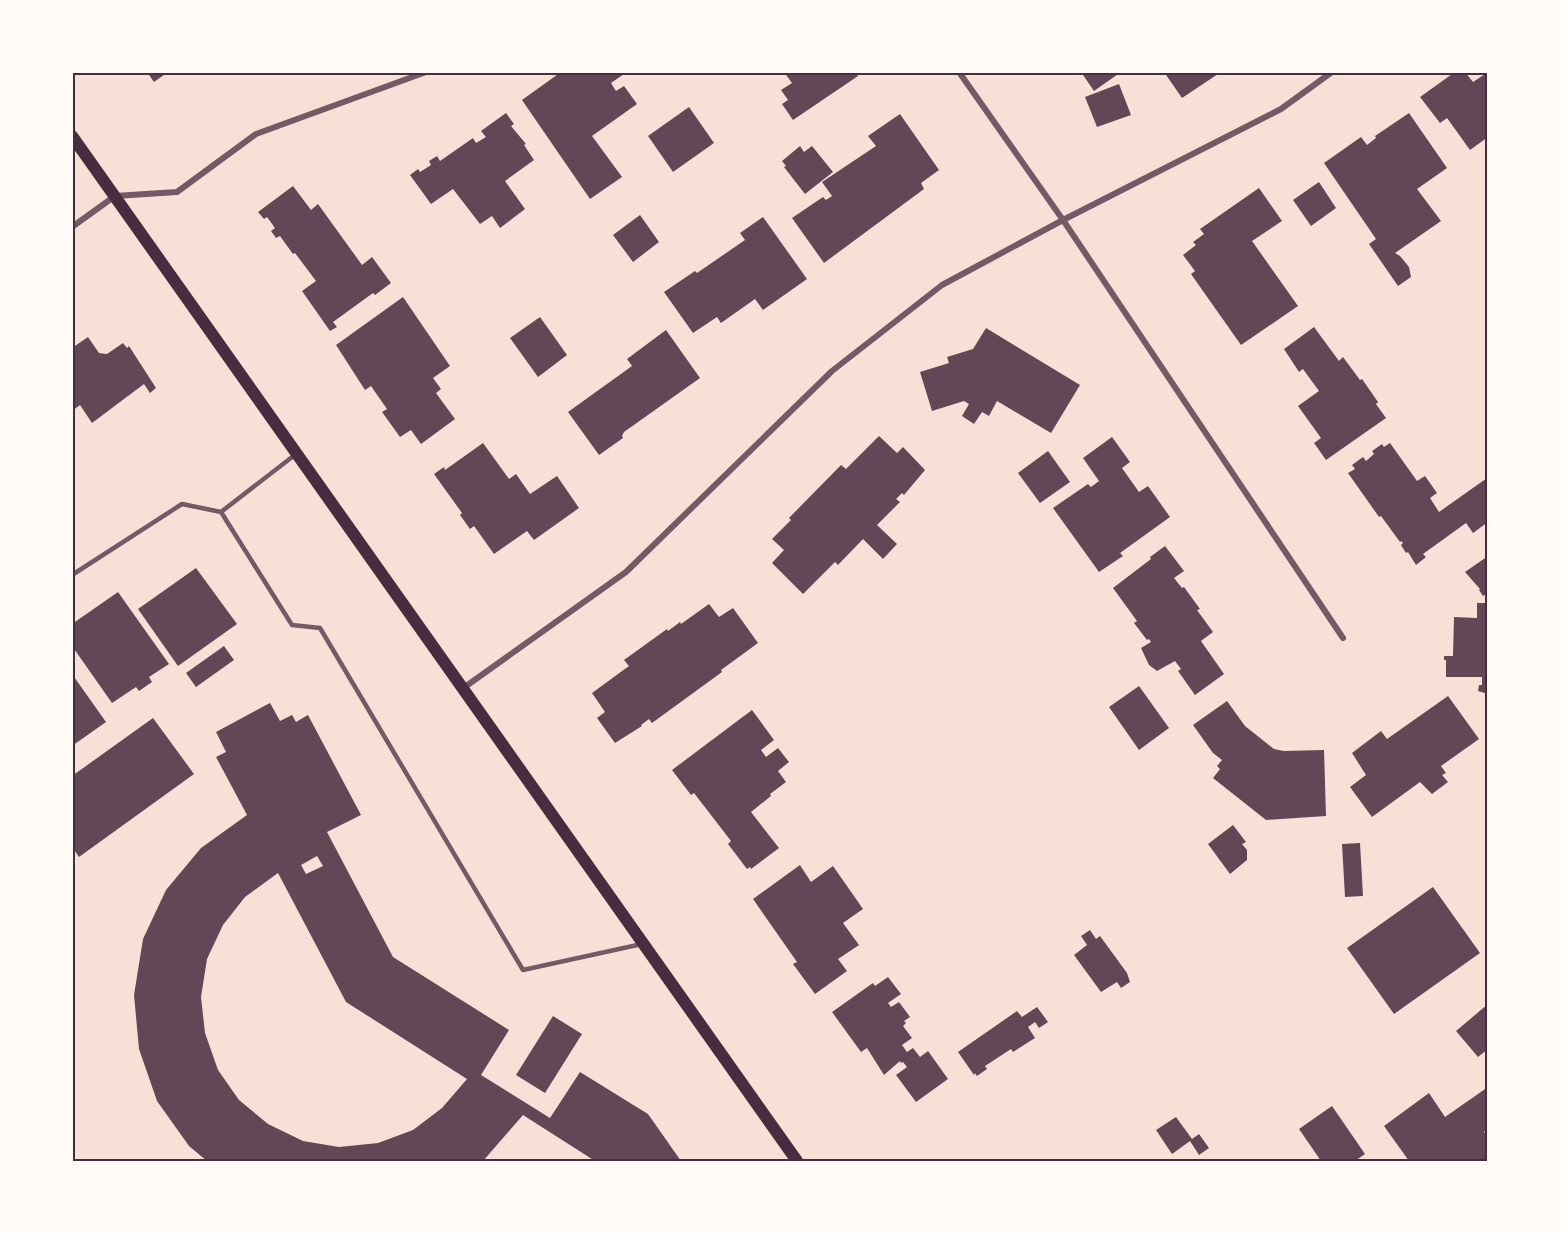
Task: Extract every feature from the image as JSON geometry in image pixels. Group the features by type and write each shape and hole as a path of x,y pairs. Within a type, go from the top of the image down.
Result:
{"main road":[{"path":"72,136 797,1161"}],"street":[{"path":"72,227 115,196 177,192 256,134 426,72"},
{"path":"959,72 1064,220 1343,638"},
{"path":"462,689 626,572 832,371 942,285 1281,109 1332,72"}],"lane":[{"path":"220,512 296,454"},
{"path":"72,575 182,504 220,512 292,625 320,628 523,970 643,944"}],"building":[{"path":"147,72 168,72 154,82"},
{"path":"561,72 627,72 611,83 616,91 624,86 637,104 592,136 622,177 590,199 522,100"},
{"path":"784,72 856,72 858,76 793,120 782,104 788,100 781,90 792,83"},
{"path":"1081,72 1121,72 1094,91"},
{"path":"1164,72 1221,72 1182,98"},
{"path":"1455,72 1465,72 1473,82 1488,72 1488,137 1470,150 1447,118 1440,123 1420,97"},
{"path":"1119,84 1131,115 1097,127 1085,97"},
{"path":"689,107 714,143 673,172 648,136"},
{"path":"506,113 514,124 511,126 526,144 524,145 534,160 505,181 525,209 500,228 492,216 480,224 453,189 431,204 410,175 418,169 420,172 431,165 429,161 437,156 440,161 473,138 476,143 486,137 481,131"},
{"path":"1409,113 1447,168 1417,189 1441,221 1395,253 1409,267 1411,277 1398,286 1369,244 1376,239 1324,163 1361,137 1367,145 1376,138 1375,136"},
{"path":"900,114 939,170 921,183 924,189 824,263 792,218 823,197 826,200 832,196 822,182 876,146 868,136"},
{"path":"800,146 804,152 812,146 833,172 805,194 782,161"},
{"path":"1319,182 1336,208 1311,226 1293,200"},
{"path":"293,186 311,210 318,204 362,265 372,257 391,283 333,322 337,327 330,331 302,291 316,281 280,236 276,238 271,231 275,228 267,217 264,219 258,212"},
{"path":"1259,188 1282,221 1252,241 1298,306 1241,345 1191,274 1195,271 1183,255 1196,245 1193,242 1204,234 1200,229"},
{"path":"640,215 659,242 633,262 613,235"},
{"path":"763,217 807,279 763,310 755,299 721,323 717,317 693,333 664,292 695,271 697,273 745,240 740,233"},
{"path":"403,297 450,366 433,378 441,389 436,393 455,419 421,444 411,430 400,437 382,412 387,409 371,386 365,390 336,345"},
{"path":"540,317 567,355 538,377 510,338"},
{"path":"1314,327 1339,361 1343,357 1360,380 1362,379 1386,418 1326,460 1314,443 1321,438 1298,406 1319,391 1303,369 1299,372 1284,349"},
{"path":"986,328 1080,385 1051,433 997,401 989,416 982,412 974,424 962,416 969,404 964,401 932,411 920,372 949,363 947,357 973,349"},
{"path":"666,330 700,378 624,432 623,438 599,455 568,412 632,366 627,359"},
{"path":"88,337 99,353 107,354 123,343 127,348 129,346 156,388 150,393 144,384 92,423 80,405 72,411 72,348"},
{"path":"879,436 897,453 903,447 925,470 904,495 902,493 896,499 900,502 877,525 897,544 883,559 863,539 838,565 835,562 803,594 772,563 784,550 772,539 791,520 789,518 841,465 846,469"},
{"path":"1112,437 1130,462 1122,468 1139,492 1148,486 1170,517 1120,553 1123,556 1099,572 1053,508 1088,484 1091,487 1099,481 1083,458"},
{"path":"483,443 509,479 516,474 530,494 557,476 579,508 534,540 527,531 494,554 474,526 470,529 460,515 462,513 434,474 444,467 445,470"},
{"path":"1390,443 1417,481 1425,476 1437,493 1430,498 1439,512 1487,478 1488,522 1473,533 1466,523 1423,554 1426,557 1416,565 1401,545 1403,543 1381,516 1379,517 1348,473 1355,469 1352,465 1363,457 1366,461 1374,454 1372,451 1382,444 1384,447"},
{"path":"1048,451 1070,482 1040,503 1018,473"},
{"path":"1165,546 1184,571 1174,578 1182,588 1184,587 1200,609 1197,610 1213,632 1201,641 1224,674 1195,695 1178,671 1181,669 1175,661 1157,671 1149,665 1141,648 1151,642 1134,623 1137,621 1113,588"},
{"path":"1488,556 1488,593 1483,596 1465,572"},
{"path":"196,568 237,624 178,666 138,609"},
{"path":"118,592 169,664 149,677 152,682 139,691 136,687 112,703 72,646 72,624"},
{"path":"1477,603 1488,603 1488,694 1478,691 1479,685 1482,685 1482,677 1446,677 1444,656 1453,656 1454,617 1477,618"},
{"path":"709,604 719,617 733,608 758,643 652,723 649,719 615,743 597,718 605,712 592,693 629,666 624,660 667,629 668,631 680,622 681,624"},
{"path":"224,646 234,660 196,687 186,673"},
{"path":"72,674 106,722 72,746"},
{"path":"1139,686 1169,728 1139,750 1109,707"},
{"path":"1448,696 1479,739 1441,766 1446,773 1442,775 1448,782 1432,794 1420,782 1372,817 1350,787 1366,775 1352,753 1381,731 1387,739"},
{"path":"1227,701 1245,726 1274,749 1324,750 1326,816 1266,820 1213,778 1220,769 1217,766 1222,760 1213,753 1193,725"},
{"path":"270,703 280,721 292,715 296,722 308,715 361,815 327,832 393,957 509,1030 481,1075 550,1118 580,1072 648,1114 681,1161 595,1161 523,1115 483,1161 207,1161 189,1146 157,1101 139,1049 134,995 143,939 166,890 201,848 247,815 216,757 226,752 216,732","holes":["317,856 323,866 306,874 301,865","278,873 346,1002 467,1079 442,1108 413,1130 378,1143 339,1147 303,1141 268,1124 239,1100 218,1070 205,1033 201,997 207,959 223,925 245,897"]},
{"path":"752,710 774,740 761,750 766,757 778,748 789,762 778,771 786,782 751,812 779,848 751,869 750,867 747,869 728,844 731,841 694,793 691,795 672,770"},
{"path":"153,718 194,774 79,857 72,847 72,776"},
{"path":"1233,825 1246,842 1242,844 1247,850 1247,860 1230,874 1208,844"},
{"path":"1360,843 1363,896 1345,897 1342,844"},
{"path":"800,865 811,882 833,866 863,909 843,923 859,945 838,959 847,971 815,994 793,964 797,962 753,899"},
{"path":"1433,887 1480,953 1394,1014 1347,948"},
{"path":"1090,930 1096,939 1100,936 1127,973 1130,982 1121,988 1117,982 1101,992 1074,955 1087,945 1081,936"},
{"path":"888,977 901,994 888,1003 891,1007 899,1002 910,1017 904,1021 906,1023 903,1026 912,1038 902,1045 907,1052 913,1048 920,1057 928,1051 948,1079 916,1102 896,1075 907,1067 903,1062 900,1061 884,1075 867,1048 861,1052 832,1012 873,983 875,986"},
{"path":"1488,1004 1488,1049 1478,1057 1456,1031"},
{"path":"1037,1007 1048,1022 1039,1028 1035,1022 1028,1027 1035,1038 1013,1052 1011,1049 985,1066 987,1069 977,1076 975,1073 974,1075 958,1052 1017,1011 1022,1017"},
{"path":"553,1016 582,1034 545,1093 516,1075"},
{"path":"1488,1087 1488,1129 1484,1132 1488,1137 1488,1161 1409,1161 1384,1126 1429,1093 1445,1117"},
{"path":"1332,1106 1365,1154 1355,1161 1321,1161 1299,1129"},
{"path":"1176,1117 1192,1139 1199,1134 1209,1148 1199,1155 1190,1141 1172,1154 1156,1130"}]}
